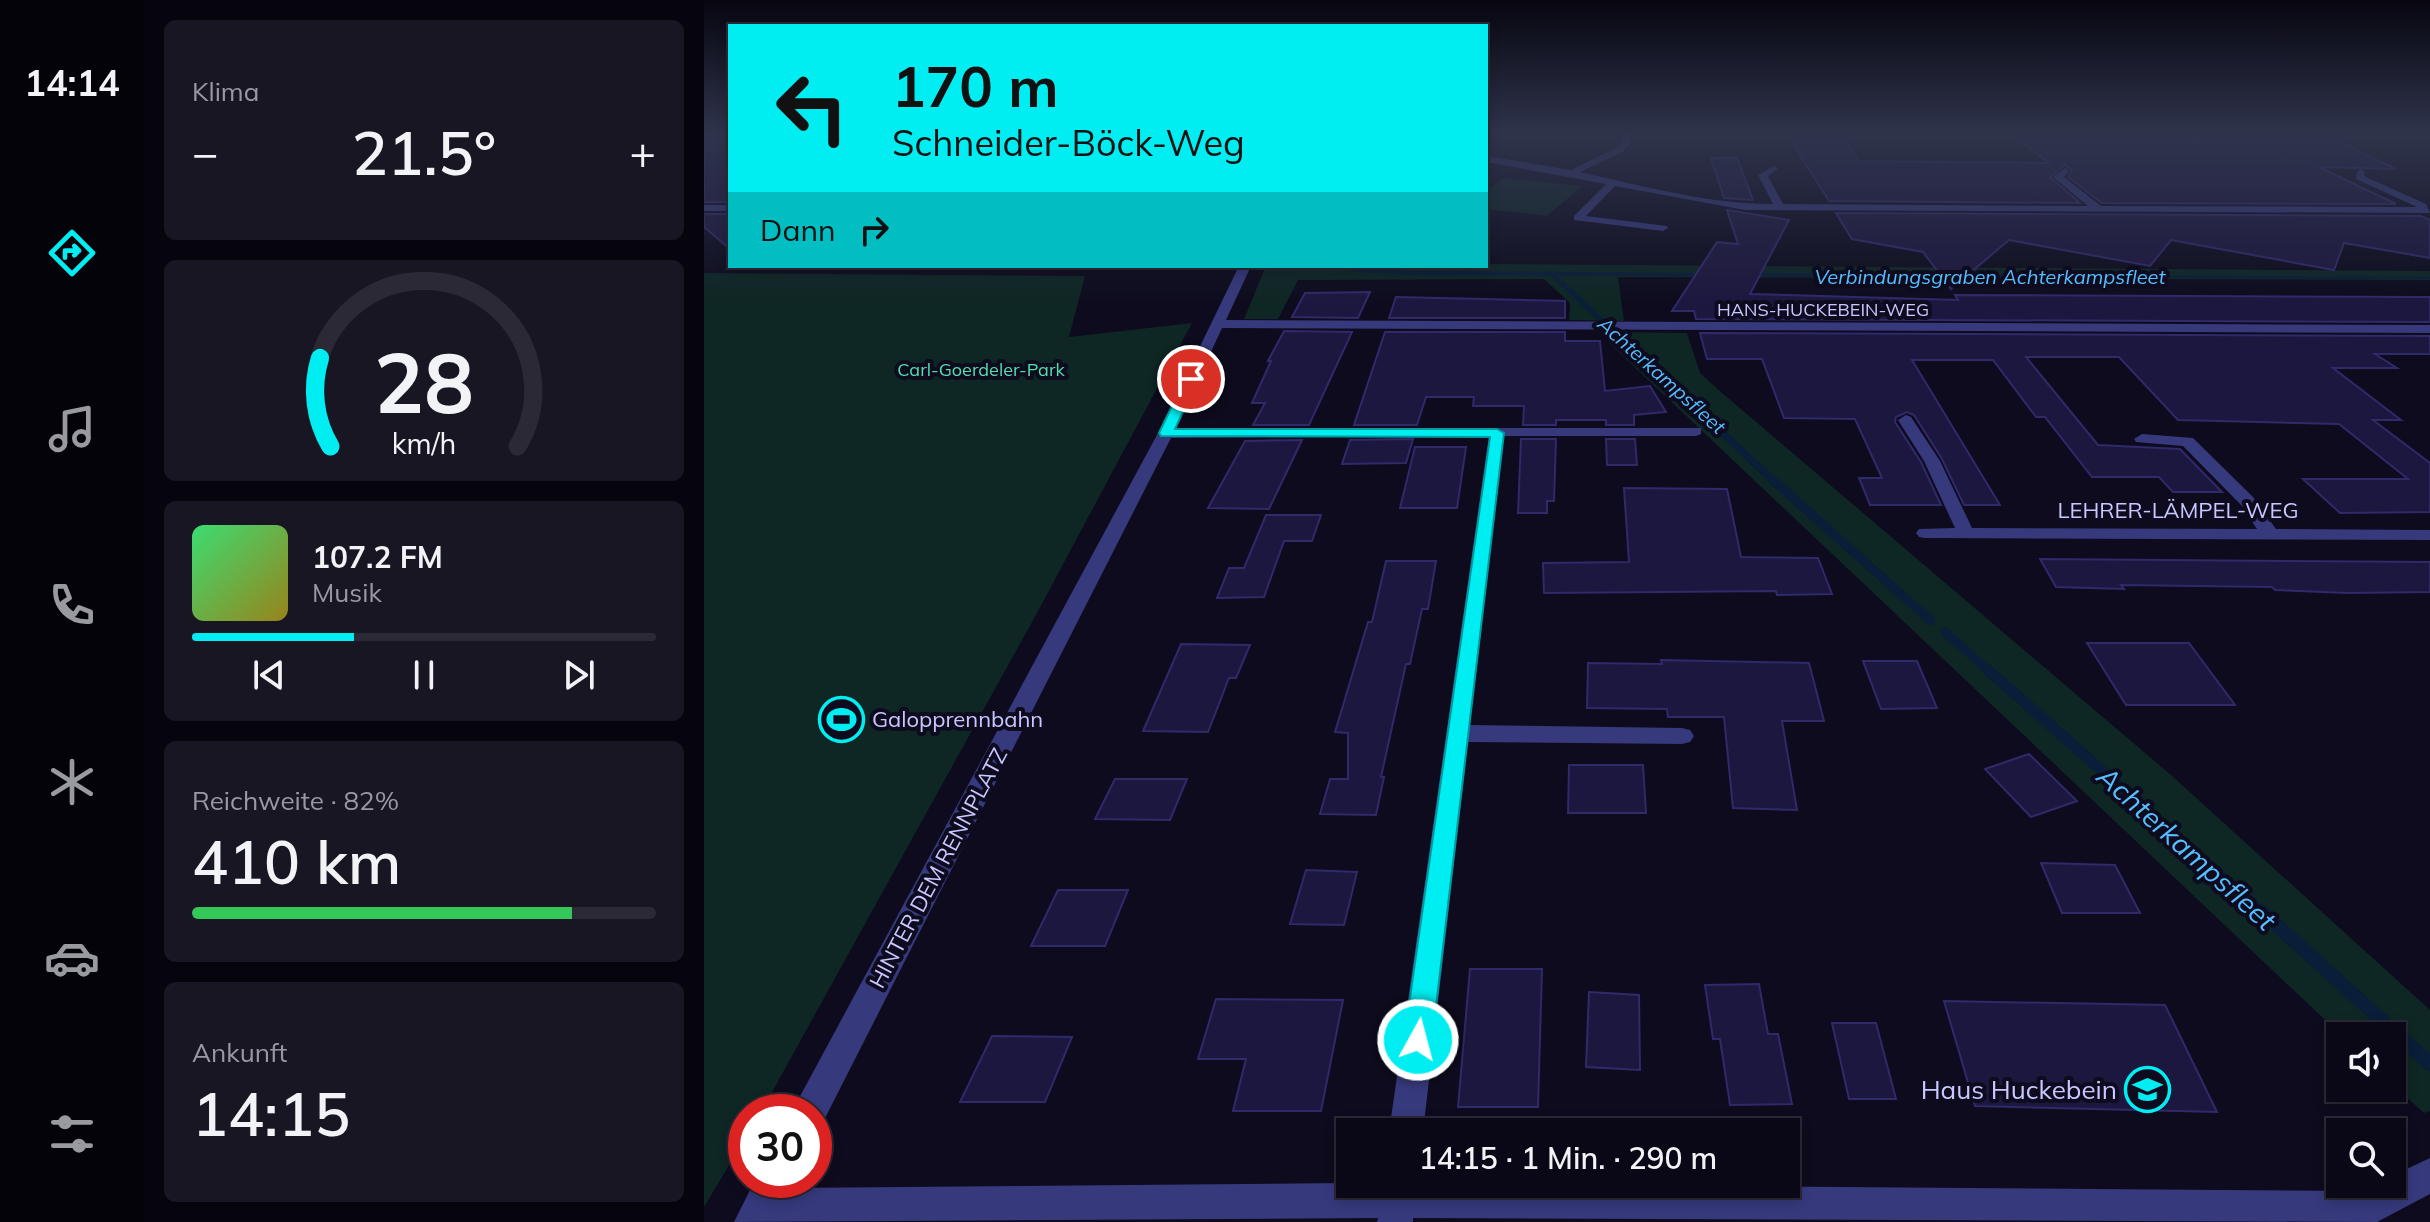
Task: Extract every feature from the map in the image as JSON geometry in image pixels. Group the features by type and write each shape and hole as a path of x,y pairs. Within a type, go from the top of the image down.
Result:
{"street":[{"path":"1606,189 1578,218 1663,228"},
{"path":"1641,189 1685,200 1780,208 2430,210"},
{"path":"1770,189 1780,208"},
{"path":"2073,189 2099,209"},
{"path":"2385,189 2430,210"},
{"path":"704,208 728,208"},
{"name":"HINTER DEM RENNPLATZ","path":"819,1094 1166,433 1244,268"},
{"name":"HANS-HUCKEBEIN-WEG","path":"1216,324 2430,329"},
{"path":"1906,420 1932,461 1966,533"},
{"path":"1166,433 1696,431"},
{"path":"1408,1118 1497,433"},
{"path":"2142,439 2187,441 2247,501 2270,534"},
{"name":"LEHRER-LÄMPEL-WEG","path":"1925,533 2430,535"},
{"path":"1457,733 1682,736"},
{"path":"762,1203 1397,1202 2366,1209 2430,1175"}],"green space":[{"path":"1578,189 1547,216 1488,209 1488,190"},
{"path":"1488,264 2430,271 2430,280 1618,277 1624,321 1569,320 1570,303 1544,279 1298,280 1278,319 1244,319 1265,268 1488,268"},
{"name":"Galopprennbahn","path":"704,273 1085,276 1069,337 1192,323 1037,613 771,1094 728,1094 728,1167 704,1207"},
{"path":"1607,332 1687,333 1700,373 2171,775 2430,1010 2430,1111 2424,1113 2406,1097 2406,1022 2327,1022 1608,342"}],"water":[{"name":"Verbindungsgraben Achterkampsfleet","path":"1339,268 2430,279 1413,275"}],"building":[{"path":"704,189 728,189 728,202 704,202"},
{"path":"1721,189 1749,189 1753,200 1724,198"},
{"path":"1821,189 2064,189 2080,203 1829,201"},
{"path":"2084,189 2365,189 2396,204 2102,203"},
{"path":"1727,210 1789,220 1750,294 1958,300 1955,295 2430,297 2430,322 1696,319 1694,311 1672,311 1717,242 1738,244"},
{"path":"1836,213 2421,216 2430,220 2430,258 2344,243 2334,270 2171,240 2150,266 2009,240 1951,289 1923,252 1852,239"},
{"path":"704,214 728,214 728,247 704,227"},
{"path":"1370,292 1358,318 1292,317 1305,293"},
{"path":"1396,297 1565,301 1565,318 1389,318"},
{"path":"1284,331 1352,332 1309,425 1253,425 1265,403 1252,403 1271,361 1268,361"},
{"path":"1385,332 1565,332 1565,341 1600,341 1605,391 1650,386 1666,412 1634,415 1634,425 1606,425 1606,420 1556,420 1556,425 1523,425 1524,406 1473,406 1474,397 1426,397 1417,425 1354,425"},
{"path":"1700,333 2430,336 2430,354 2375,354 2397,368 2333,368 2401,420 2373,420 2430,463 2430,512 2340,513 2303,479 2408,479 2339,424 2178,420 2119,357 2026,357 2098,445 2180,449 2222,492 2173,492 2159,477 2092,477 2045,417 2036,417 1993,360 1912,360 2000,505 1964,505 1942,459 1914,415 1907,412 1896,417 1895,422 1921,462 1941,505 1870,505 1859,478 1882,478 1855,419 1784,418 1762,359 1707,359"},
{"path":"1413,439 1406,463 1342,464 1350,440"},
{"path":"1521,439 1556,439 1554,501 1547,501 1547,513 1518,513"},
{"path":"1606,439 1635,439 1637,465 1607,465"},
{"path":"1302,440 1269,509 1208,508 1245,441"},
{"path":"1415,447 1466,447 1457,508 1400,508"},
{"path":"1624,488 1727,489 1741,557 1818,558 1832,594 1777,595 1776,591 1544,593 1543,563 1629,562"},
{"path":"1266,515 1321,515 1312,541 1284,541 1264,597 1217,598 1229,568 1244,568"},
{"path":"2040,559 2430,562 2430,592 2348,593 2275,590 2272,587 2056,587"},
{"path":"1386,561 1436,561 1428,609 1422,609 1410,664 1406,664 1381,777 1384,777 1376,815 1320,814 1330,779 1348,779 1348,733 1335,732 1368,622 1372,622"},
{"path":"2087,643 2189,643 2235,705 2126,705"},
{"path":"1181,644 1250,645 1236,678 1229,678 1208,732 1143,731"},
{"path":"1661,660 1809,663 1824,721 1782,721 1797,810 1733,808 1724,717 1668,717 1667,709 1587,708 1588,663 1662,664"},
{"path":"1863,661 1917,661 1937,708 1881,709"},
{"path":"2029,754 2077,801 2031,817 1985,769"},
{"path":"1569,765 1643,765 1646,813 1568,813"},
{"path":"1115,779 1187,779 1170,820 1095,819"},
{"path":"2041,863 2115,865 2140,913 2062,913"},
{"path":"1306,870 1357,872 1344,925 1290,924"},
{"path":"1058,890 1128,890 1105,946 1031,946"},
{"path":"1470,969 1542,969 1538,1107 1458,1107"},
{"path":"1759,984 1768,1034 1778,1034 1792,1104 1730,1105 1720,1039 1713,1039 1705,985"},
{"path":"1589,992 1639,995 1640,1070 1586,1067"},
{"path":"1216,999 1343,1000 1321,1111 1233,1111 1246,1059 1198,1059"},
{"path":"1944,1001 2165,1005 2217,1112 1975,1106"},
{"path":"1832,1023 1876,1023 1896,1099 1849,1099"},
{"path":"992,1036 1072,1037 1045,1102 960,1102"}],"waterway":[{"name":"Achterkampsfleet","path":"1551,273 1619,337"},
{"name":"Achterkampsfleet","path":"1617,335 1776,483"},
{"name":"Achterkampsfleet","path":"1774,481 1931,621"},
{"name":"Achterkampsfleet","path":"1945,632 1990,672"},
{"name":"Achterkampsfleet","path":"1988,670 2263,913"},
{"name":"Achterkampsfleet","path":"2261,911 2430,1064"}],"place":[{"name":"Galopprennbahn","path":"841,719"},
{"name":"Haus Huckebein","path":"2148,1089"}],"route":[{"path":"1191,379 1166,433 1497,433 1418,1040"}],"park label":[{"name":"Carl-Goerdeler-Park","path":"981,369"}]}
